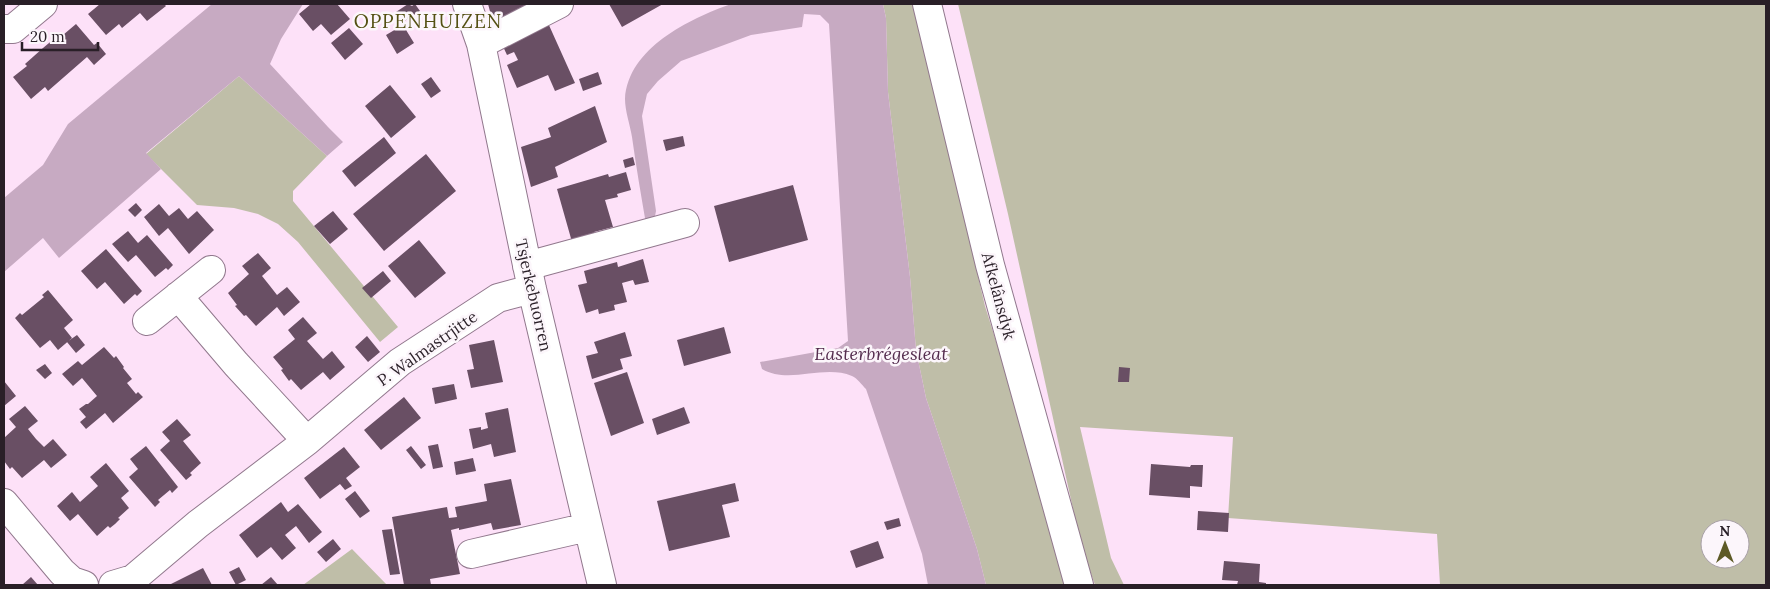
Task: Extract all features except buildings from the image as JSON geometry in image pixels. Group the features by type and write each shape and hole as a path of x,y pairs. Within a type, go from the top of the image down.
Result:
{"street":[{"path":"4,30 13,29 43,4"},
{"name":"Tsjerkebuorren","path":"467,4 481,44 530,278 602,585"},
{"path":"481,44 559,4"},
{"name":"Afkelânsdyk","path":"927,4 990,265 1079,585"},
{"name":"P. Walmastrjitte","path":"128,583 198,524 308,441 400,362 498,298 530,278 685,223"},
{"path":"147,321 211,270"},
{"path":"178,296 236,364 308,441"},
{"path":"4,503 62,572 72,581 84,585"},
{"path":"471,554 588,527"}],"green space":[{"path":"883,4 914,4 985,306 1062,553 1070,585 986,585 977,549 926,398 916,350 910,277 888,92 886,18"},
{"path":"958,4 1766,4 1766,585 1440,585 1437,534 1228,518 1233,437 1080,427 1111,558 1124,585 1095,585 1081,545 1008,214"},
{"path":"239,76 327,156 293,191 293,201 398,327 380,342 298,242 278,224 258,214 234,208 197,205 146,154"},
{"path":"352,549 387,585 303,585"}],"water":[{"path":"212,4 303,4 281,39 270,64 343,142 327,156 239,76 146,153 161,169 59,258 43,238 4,272 4,198 43,165 68,124"},
{"name":"Easterbrégesleat","path":"731,4 883,4 886,18 888,92 910,277 916,350 926,398 977,549 986,585 928,585 922,554 866,389 858,380 841,373 783,375 762,369 760,362 838,348 848,341 829,24 820,15 804,14 802,27 751,35 681,61 658,81 647,94 642,116 656,211 654,221 646,224 625,104 629,81 637,65 649,50 663,38 697,18"}],"district":[{"name":"OPPENHUIZEN","path":"428,21"}]}
